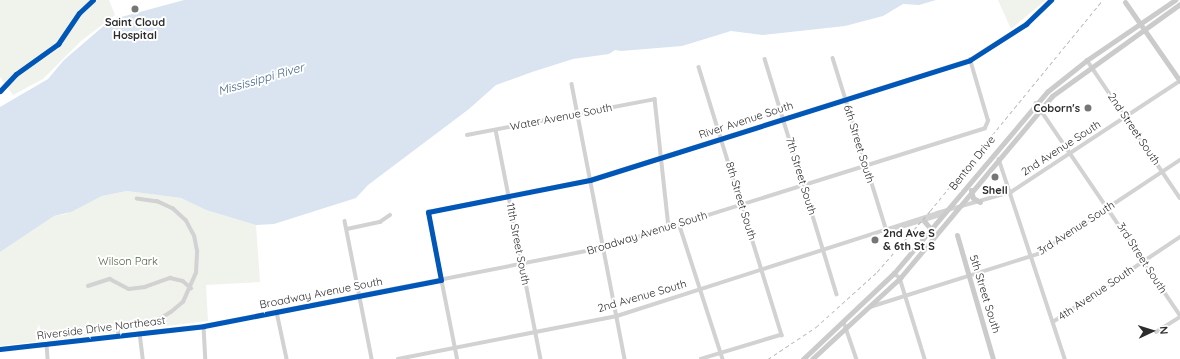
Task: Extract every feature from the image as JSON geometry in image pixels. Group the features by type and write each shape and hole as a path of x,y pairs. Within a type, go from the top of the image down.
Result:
{"main road":[{"path":"0,91 16,74 58,44 78,13 93,0"},
{"name":"Benton Drive","path":"803,359 844,322 894,273 1036,103 1059,80 1175,0"},
{"path":"1123,1 1180,81"},
{"name":"Benton Drive","path":"812,359 900,278 971,190 1041,107 1063,86 1180,4"},
{"path":"971,190 973,198 980,202"},
{"path":"924,221 931,229"},
{"name":"5th Street South","path":"957,235 993,359"}],"street":[{"name":"River Avenue South","path":"441,280 428,212 590,180 970,60 1026,24 1051,0"},
{"name":"6th Street South","path":"833,58 887,231"},
{"name":"7th Street South","path":"764,59 837,294"},
{"name":"Broadway Avenue South","path":"204,326 603,248 988,126 970,60"},
{"name":"2nd Street South","path":"1087,60 1180,198"},
{"name":"8th Street South","path":"699,67 782,335 720,354"},
{"name":"2nd Avenue South","path":"887,231 930,215 957,209 1011,192 1180,81"},
{"path":"572,84 625,359"},
{"name":"Water Avenue South","path":"467,135 655,99 662,158"},
{"name":"3rd Street South","path":"1036,103 1041,107 1109,207 1180,316"},
{"name":"11th Street South","path":"496,130 541,359"},
{"path":"662,158 669,227"},
{"path":"999,158 1065,359"},
{"name":"3rd Avenue South","path":"870,307 1038,254 1180,160"},
{"path":"118,336 118,325 158,320 183,302 191,288 196,273 197,251 194,236 186,221 173,209 158,202 137,199"},
{"name":"2nd Avenue South","path":"398,359 617,316 824,250 924,221 945,212"},
{"path":"347,229 380,222 390,215"},
{"path":"345,221 372,359"},
{"path":"680,223 722,359"},
{"name":"4th Avenue South","path":"1053,322 1180,237"},
{"path":"894,273 900,278 925,359"},
{"path":"88,286 110,279 129,289 145,287 170,278 183,281 191,288"},
{"path":"441,280 457,359"},
{"path":"277,312 287,359"},
{"path":"1156,332 1180,316"},
{"path":"844,322 857,359"},
{"path":"204,326 206,359"},
{"name":"Riverside Drive Northeast","path":"0,350 204,326"},
{"path":"140,333 143,359"},
{"path":"47,344 48,359"},
{"path":"702,359 720,354"}],"green space":[{"path":"0,0 109,0 115,15 81,41 43,79 13,95 0,77"},
{"path":"998,0 1046,0 1011,29"},
{"name":"Wilson Park","path":"127,191 181,198 206,210 256,225 260,282 206,285 208,321 0,346 0,252 54,216 66,214 102,196"}],"water":[{"name":"Mississippi River","path":"184,0 936,0 919,5 903,4 883,16 845,26 763,35 731,31 682,46 621,51 615,50 609,54 573,59 532,72 496,85 469,109 368,185 356,198 274,224 256,225 206,210 181,198 127,191 102,196 71,212 54,216 0,252 0,107 48,79 64,60 106,24 114,19"}],"railway":[{"path":"768,359 816,327 877,272 930,211 1103,0"}],"cycle path":[{"path":"0,91 16,74 58,44 79,13 93,0"},
{"path":"0,349 204,326 441,280 428,212 590,180 970,60 1026,24 1051,0"}],"place":[{"name":"Saint Cloud Hospital","path":"135,9"},
{"name":"Coborn's","path":"1088,108"},
{"name":"Shell","path":"995,177"},
{"name":"2nd Ave S & 6th St S","path":"875,240"}]}
